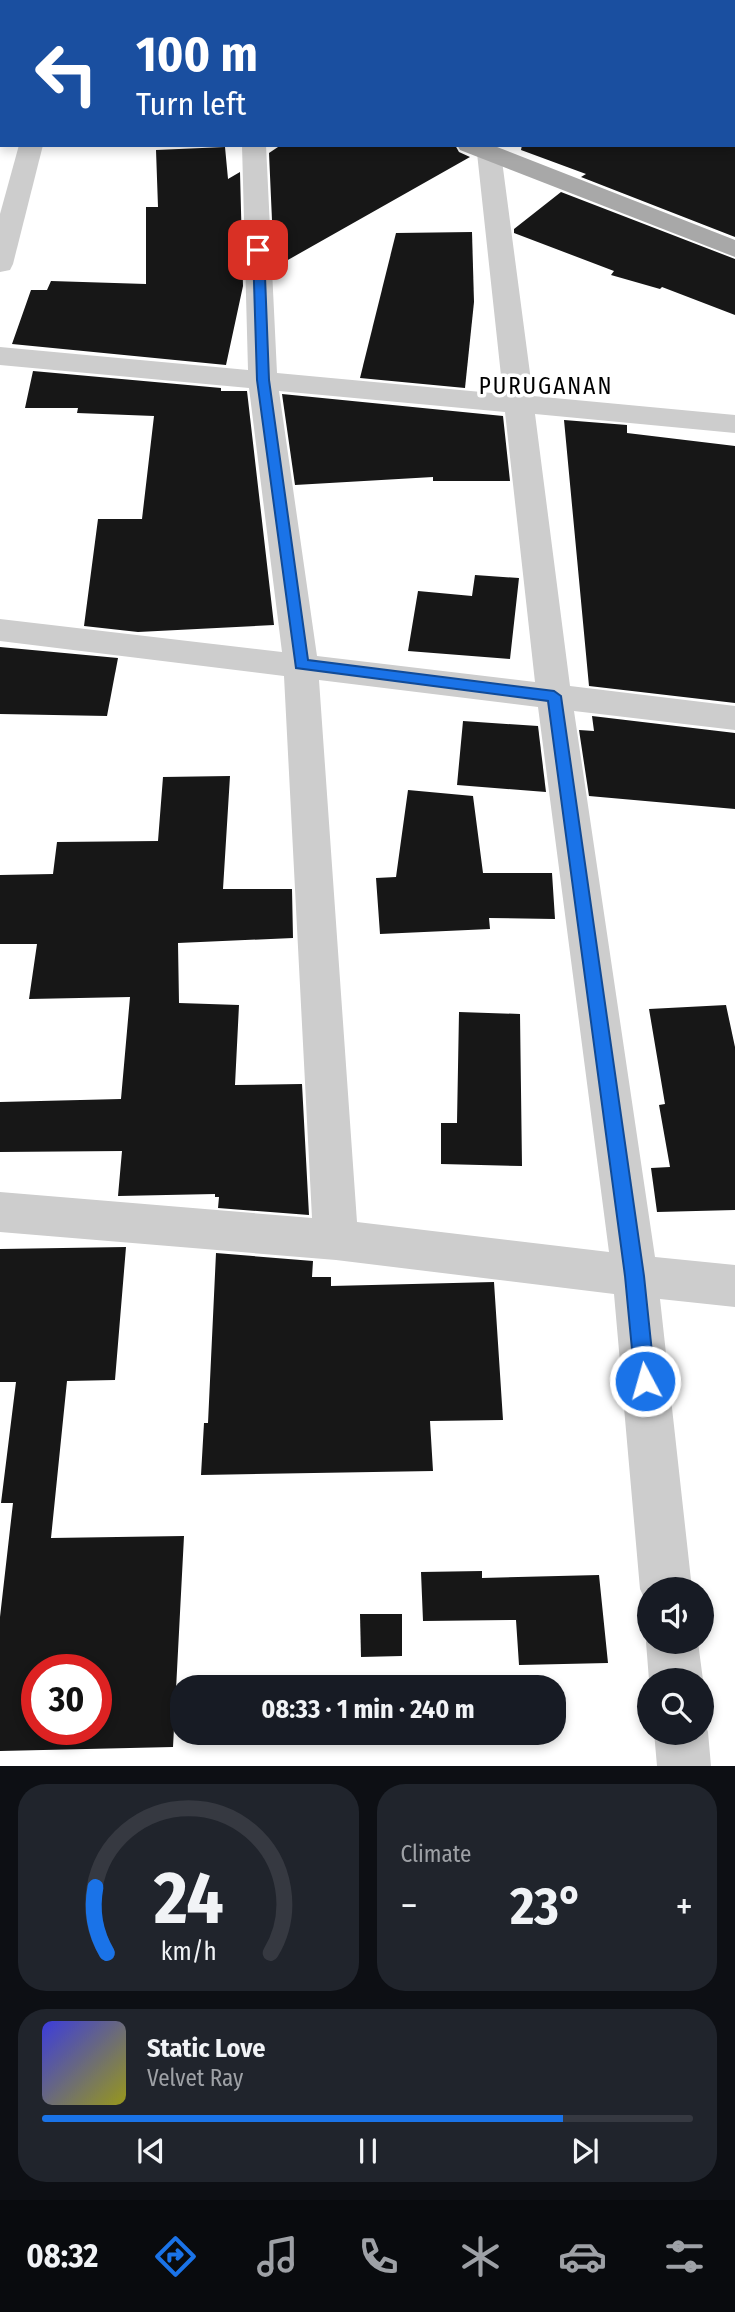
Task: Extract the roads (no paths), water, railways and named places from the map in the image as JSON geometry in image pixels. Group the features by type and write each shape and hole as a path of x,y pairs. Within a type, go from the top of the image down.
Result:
{"main road":[{"path":"479,149 735,249"}],"street":[{"path":"0,264 30,147"},
{"path":"254,147 263,380 301,664 336,1240"},
{"path":"479,149 521,404 554,696 635,1276 665,1577"},
{"path":"0,356 735,424"},
{"path":"0,630 735,718"},
{"path":"0,1212 336,1240 735,1286"},
{"path":"682,1745 684,1766"}],"district":[{"name":"PURUGANAN","path":"546,386"}]}
